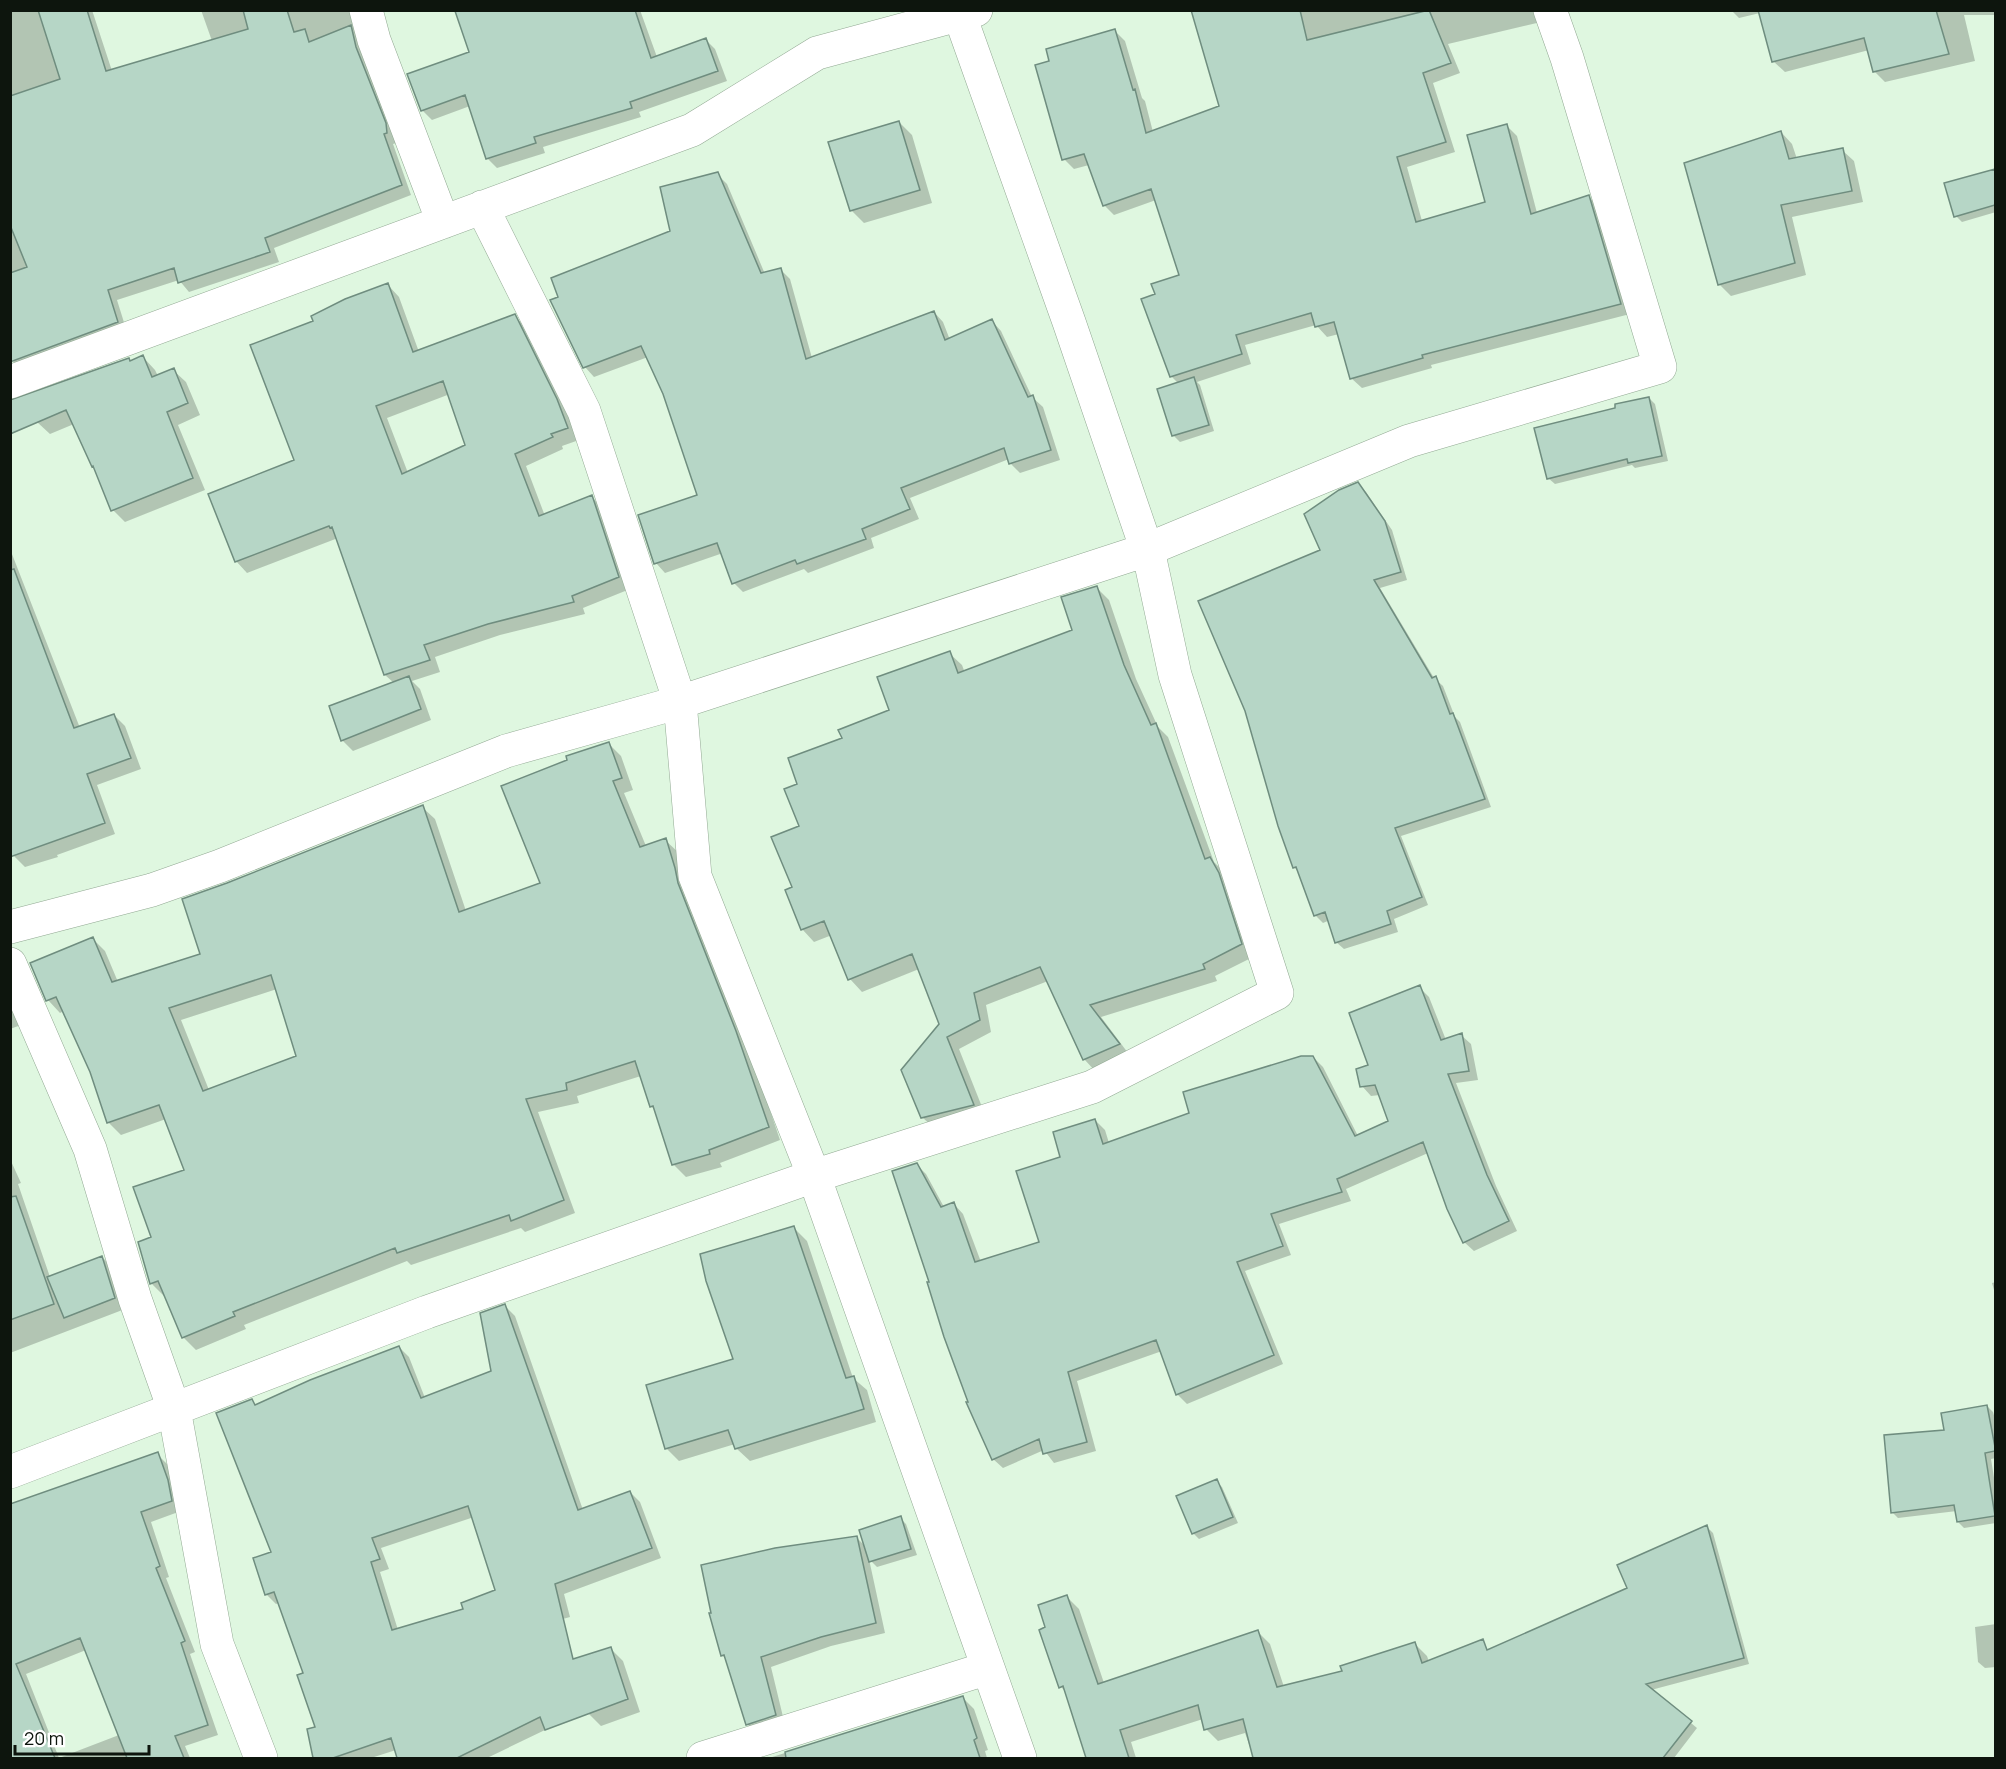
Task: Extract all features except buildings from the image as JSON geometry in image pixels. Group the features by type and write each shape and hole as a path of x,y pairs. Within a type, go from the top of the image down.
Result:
{"street":[{"path":"366,10 374,40 442,222"},
{"path":"10,927 152,890 220,866 506,751 680,702 1146,550 1409,441 1660,367 1567,58 1550,10"},
{"path":"10,382 692,130 817,53 968,13 1146,550 1175,675 1277,993 1092,1088 814,1176 427,1312 10,1472"},
{"path":"482,207 584,411 680,702 695,876 814,1176 1020,1758"},
{"path":"10,964 90,1149 135,1299 174,1409 217,1644 261,1758"},
{"path":"703,1758 988,1668"}]}
